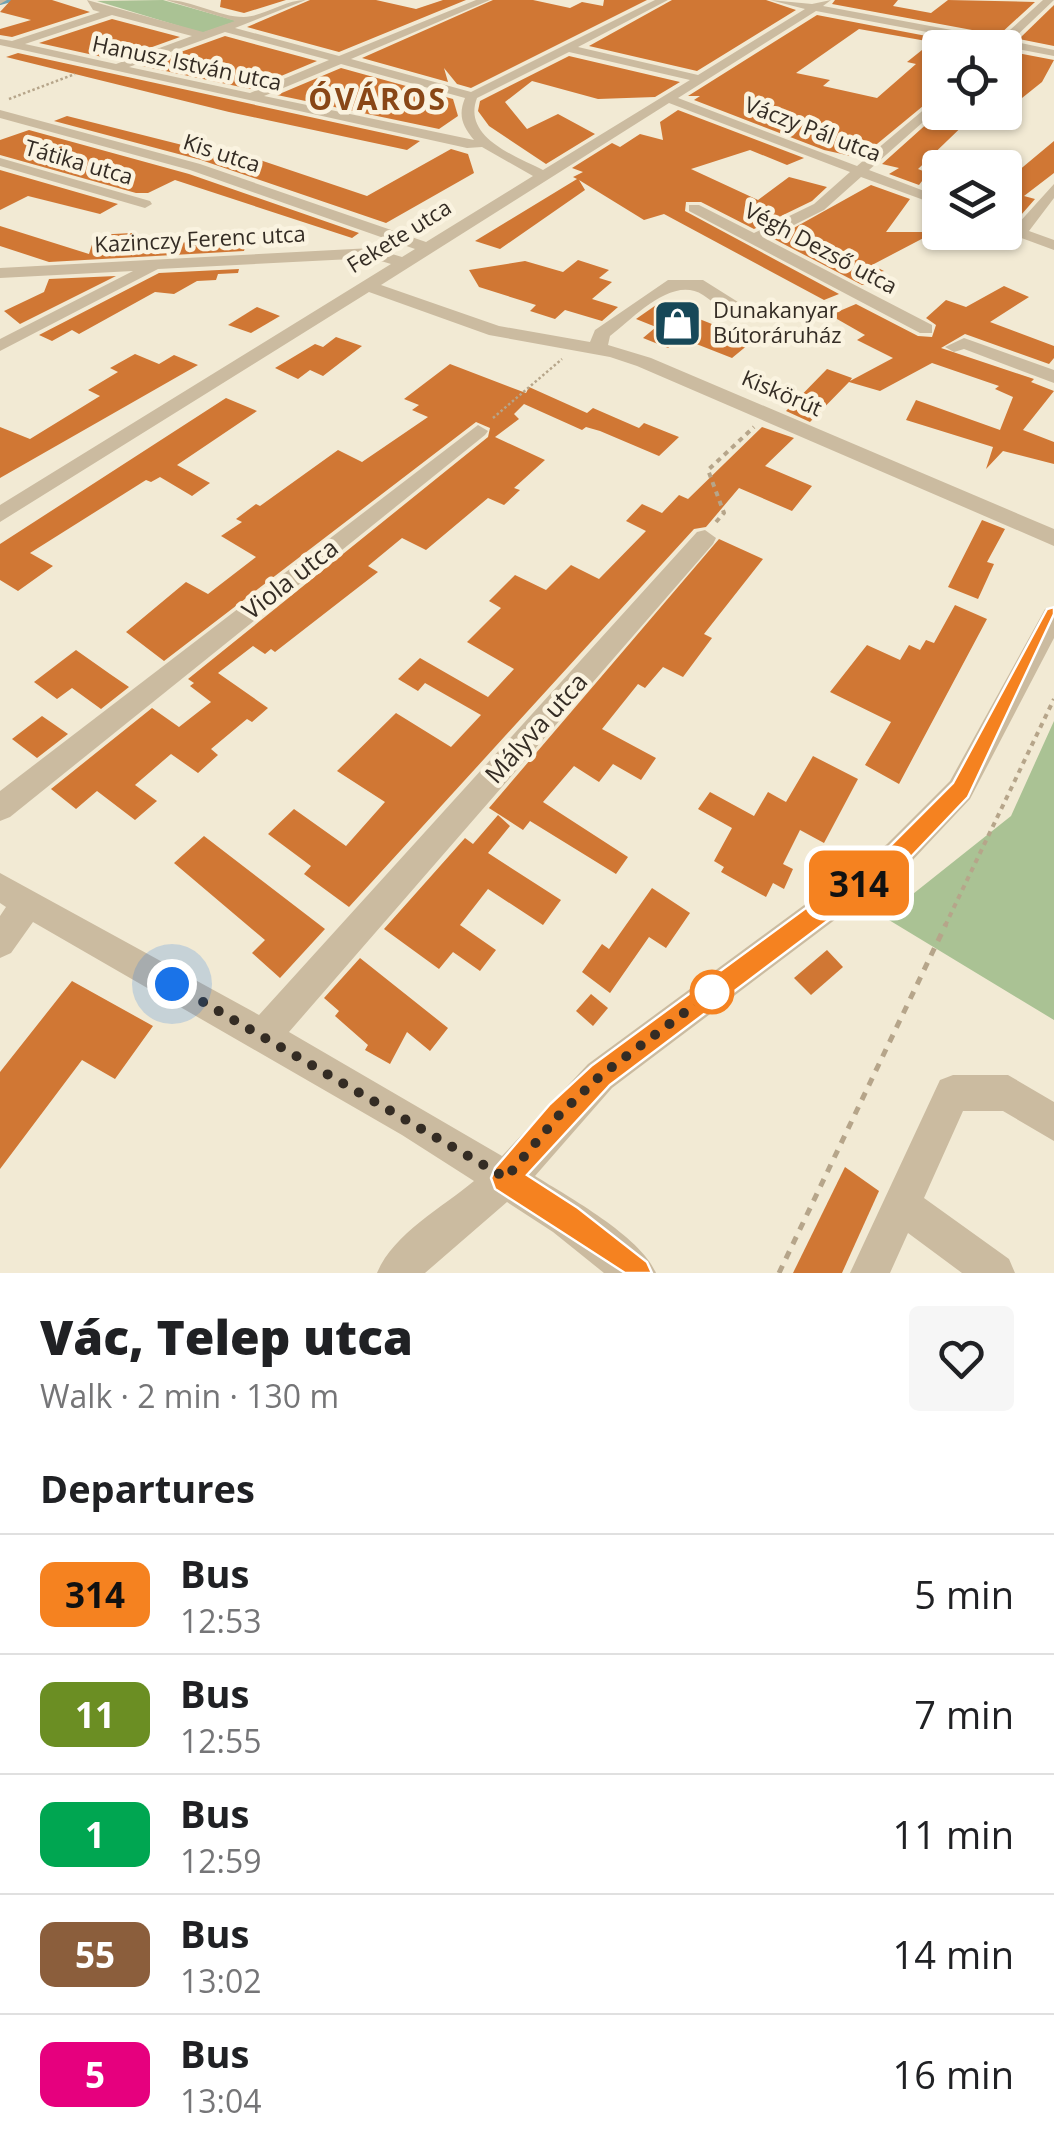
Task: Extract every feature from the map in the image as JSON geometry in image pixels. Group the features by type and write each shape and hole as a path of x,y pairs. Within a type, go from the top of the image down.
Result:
{"street":[{"path":"92,0 92,5 111,12 201,36"},
{"path":"171,0 245,20"},
{"path":"114,68 301,0"},
{"path":"253,96 485,0"},
{"path":"224,28 472,96 663,0"},
{"path":"775,0 820,4 934,30"},
{"path":"1016,30 1049,0"},
{"name":"Fekete utca","path":"0,515 820,4"},
{"path":"6,44 111,12"},
{"name":"Hanusz István utca","path":"6,44 467,144 484,143"},
{"path":"566,48 702,79"},
{"path":"1022,48 1054,53"},
{"path":"472,96 466,116 484,143 543,176"},
{"name":"Váczy Pál utca","path":"670,99 922,195"},
{"name":"Kis utca","path":"0,114 195,167 426,248"},
{"path":"756,238 819,207 922,117"},
{"name":"Tátika utca","path":"0,162 145,204"},
{"path":"1022,220 1054,188"},
{"name":"Végh Dezső utca","path":"694,208 926,329"},
{"path":"1022,234 1054,245"},
{"name":"Kazinczy Ferenc utca","path":"1,273 372,253 402,262"},
{"path":"0,346 162,262"},
{"path":"587,348 668,285 697,284 732,306"},
{"name":"Kiskörút","path":"367,286 495,332 644,362 1054,538"},
{"path":"954,347 964,343 1054,377"},
{"name":"Viola utca","path":"0,808 478,431"},
{"name":"Mályva utca","path":"261,1038 705,538"},
{"path":"397,1273 428,1240 506,1178 560,1114 600,1076 898,854 960,790 1054,615"},
{"path":"0,942 14,895 506,1178 568,1218 636,1273"},
{"path":"870,1273 953,1093 1008,1093 1054,1123"},
{"path":"902,1205 995,1273"}],"path":[{"path":"0,102 100,65"},
{"path":"478,431 587,348"},
{"path":"705,538 724,513 708,470 768,414"},
{"path":"779,1273 1054,699"}],"green space":[{"path":"163,0 237,21 202,33 97,1"},
{"path":"1054,721 1054,1020 884,917 1011,816"}],"building":[{"path":"11,0 52,0 90,12 12,37 0,35 0,29 31,20 0,12"},
{"path":"221,0 286,0 244,13 220,7"},
{"path":"310,0 376,0 416,9 443,0 466,0 339,52 247,27"},
{"path":"493,0 533,0 570,8 582,2 603,6 604,0 647,0 471,88 457,84 444,68 448,82 362,58"},
{"path":"672,0 766,0 796,10 697,71 589,46"},
{"path":"835,0 898,0 893,6 931,13 948,0 1035,2 1004,30 972,30 832,4"},
{"path":"1054,5 1054,46 1022,40"},
{"path":"817,15 922,35 922,40 859,29 796,73 830,80 823,86 877,98 916,64 907,62 922,50 922,107 860,158 824,150 694,100 700,96 688,96"},
{"path":"112,19 180,37 116,60 39,43"},
{"path":"225,36 317,61 250,89 142,66"},
{"path":"18,53 420,141 407,150 229,112 6,57"},
{"path":"1022,54 1054,60 1042,82 1022,98"},
{"path":"569,56 680,82 655,97 598,99 532,81 505,102 527,129 558,114 595,134 546,164 489,126 478,111 480,101"},
{"path":"341,68 453,99 458,116 439,129 277,95"},
{"path":"678,110 804,158 787,165 750,150 691,169 758,200 789,177 827,187 812,201 754,229 701,202 686,202 685,211 839,294 824,300 664,214 644,220 579,180 585,190 500,249 475,241 577,179 573,177 583,172 572,168 612,143 620,147 640,134 663,140 660,122"},
{"path":"67,116 242,160 248,156 367,196 451,149 468,154 474,173 386,223 201,160 54,121"},
{"path":"922,128 958,130 938,150 922,150 919,185 889,174 899,168 882,164"},
{"path":"29,130 189,174 359,233 352,238 175,180 148,193 136,193 0,155 0,140"},
{"path":"1054,141 1054,173 1024,196 1035,199 1022,214 1022,168"},
{"path":"0,170 118,204 100,214 28,196 0,210"},
{"path":"871,185 910,199 886,232 922,232 922,239 872,265 884,271 877,274 882,277 862,285 774,239"},
{"path":"0,226 89,254 95,235 132,233 128,245 214,241 218,231 250,230 244,251 49,262 0,246"},
{"path":"578,260 609,270 599,278 612,282 592,299 618,307 602,321 565,310 555,319 530,311 536,305 479,287 469,270 525,261 563,272"},
{"path":"239,269 238,273 218,274 216,280 197,281 174,294 155,292 79,334 72,330 52,341 39,335 159,273"},
{"path":"116,276 20,324 4,311 44,292 49,279"},
{"path":"1004,286 1029,297 990,322 1054,346 1054,358 1049,364 965,334 941,348 1034,379 1031,382 1054,391 1023,430 1054,442 1054,464 1003,451 986,469 993,447 906,420 916,400 1000,430 1013,397 995,389 999,386 932,363 880,391 849,382 810,422 786,411 827,369 852,378 850,381 893,358 857,340 865,335 830,315 856,304 918,336 932,337 936,325 926,318 946,300 966,307"},
{"name":"Dunakanyar Bútoráruház","path":"659,303 722,328 717,331 749,344 732,358 681,338 668,348 643,338 656,327 636,319"},
{"path":"257,307 280,316 251,333 228,325"},
{"path":"336,337 362,346 323,376 310,370 298,379 275,368 315,344 323,347"},
{"path":"135,354 159,364 174,355 198,365 0,478 0,427 30,439 100,396 88,390 118,372 110,368"},
{"path":"450,364 526,393 529,387 587,413 593,408 639,428 644,423 679,437 659,456 600,431 586,427 582,430 524,404 514,414 519,419 495,437 545,460 514,488 520,490 504,505 488,498 426,550 402,538 368,566 378,572 275,652 271,649 265,654 253,646 218,673 268,708 252,722 247,719 211,749 218,755 198,773 171,754 135,785 157,801 135,820 97,791 76,809 51,789 152,708 179,727 211,702 190,686 194,683 188,679 488,437 490,428 476,422 164,661 126,632 186,582 208,594 256,557 221,536 242,522 236,519 256,504 260,506 338,450 362,462 428,417 412,410 419,405 404,399"},
{"path":"226,398 257,411 177,465 210,483 192,496 160,477 151,482 146,480 30,553 53,566 18,591 0,580 0,544"},
{"path":"762,427 794,438 765,466 812,486 792,511 739,488 706,527 694,529 349,907 304,874 311,866 268,834 294,809 346,846 385,802 337,771 396,713 451,747 481,715 425,683 418,691 398,679 420,658 488,697 514,669 467,642 501,608 489,601 515,575 546,590 571,565 599,579 646,531 626,521 642,504 662,513 679,495 688,499"},
{"path":"982,520 1005,529 987,562 994,564 978,599 948,587"},
{"path":"719,539 763,559 704,634 712,638 683,677 663,667 645,688 638,684 602,729 656,758 641,780 613,764 599,782 574,766 543,802 628,857 616,874 530,821 523,830 489,808"},
{"path":"955,605 987,619 899,784 865,765 891,722 830,692 867,645 900,660 909,645 920,650 926,640 934,643"},
{"path":"76,650 129,687 101,709 72,688 57,699 34,682"},
{"path":"42,716 68,734 37,758 12,739"},
{"path":"813,756 858,779 824,843 800,830 783,864 793,869 784,889 773,883 766,897 721,872 724,867 714,861 732,828 698,809 710,792 754,816 768,792 786,802"},
{"path":"498,815 510,826 488,853 561,900 543,925 488,889 460,925 496,950 480,971 453,952 439,969 384,929 465,838 473,844"},
{"path":"204,836 325,929 280,978 252,953 265,940 174,863"},
{"path":"652,888 690,913 666,948 649,937 610,993 582,972 602,944 609,949"},
{"path":"827,950 843,967 811,995 794,978"},
{"path":"360,958 448,1028 430,1051 407,1032 390,1064 365,1050 368,1045 335,1016 339,1011 324,998"},
{"path":"72,981 153,1026 115,1079 82,1060 0,1169 0,1072"},
{"path":"591,994 608,1008 593,1026 576,1011"},
{"path":"845,1167 879,1191 842,1273 793,1273"}],"waterway":[{"path":"0,3 11,0"}],"bus line":[{"name":"314","path":"636,1273 568,1218 506,1178 560,1114 600,1076 898,854 960,790 1054,614"}],"place":[{"name":"Dunakanyar Bútoráruház","path":"678,323"}],"district":[{"name":"ÓVÁROS","path":"378,100"}],"route":[{"path":"172,984 506,1178 560,1114 600,1076 712,992"}]}
